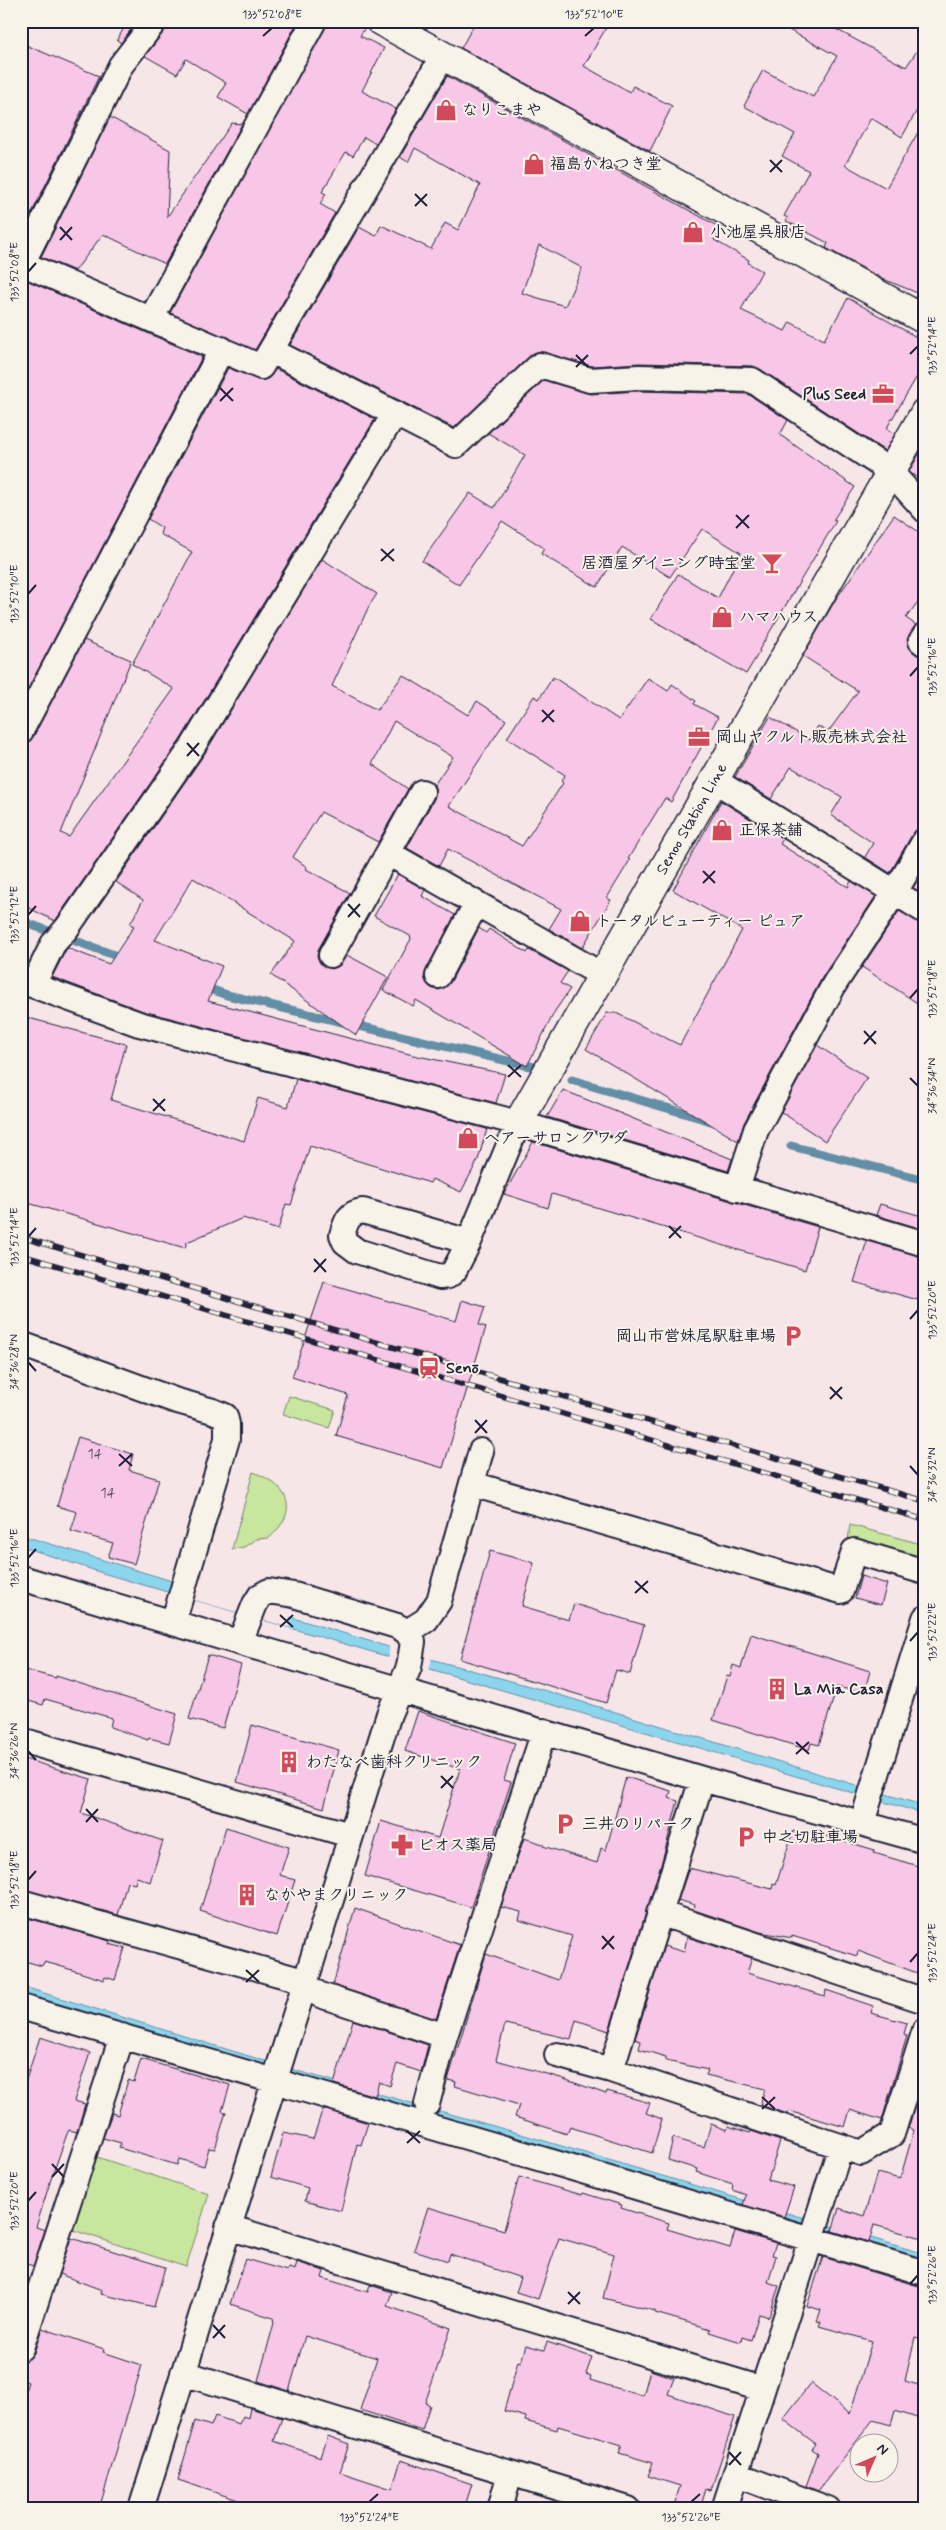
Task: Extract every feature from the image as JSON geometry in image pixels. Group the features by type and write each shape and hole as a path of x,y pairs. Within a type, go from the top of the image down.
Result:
{"main road":[{"path":"380,21 925,320"},
{"name":"Senoo Station Line","path":"518,1123 925,412"}],"street":[{"path":"155,21 121,65 22,264 261,367 443,56"},
{"path":"151,319 314,21"},
{"path":"21,731 222,349"},
{"path":"272,350 456,445 540,365 590,380 639,377 752,380 890,471 925,510"},
{"path":"395,413 193,746 27,983 139,1024 518,1123 736,1189 806,1207 925,1244"},
{"path":"925,635 921,641 925,644"},
{"path":"714,780 925,911"},
{"path":"331,955 422,792"},
{"path":"736,1189 760,1121 835,982 895,892 925,840"},
{"path":"388,853 602,976"},
{"path":"438,976 476,904"},
{"path":"469,1242 363,1211 355,1212 348,1217 342,1234 345,1242 357,1251 440,1277 448,1276 454,1271 469,1242 518,1123"},
{"path":"21,1344 174,1400 213,1410 224,1416 227,1424 227,1439 173,1622"},
{"path":"408,1632 426,1620 438,1602 481,1451"},
{"path":"472,1484 841,1590 854,1551 925,1572"},
{"path":"21,1578 544,1730 702,1779 868,1804 925,1840"},
{"path":"141,2509 350,1835 389,1714 408,1667 414,1642 408,1632 397,1626 294,1595 269,1591 260,1596 255,1604 240,1642"},
{"path":"868,1804 925,1618"},
{"path":"427,2104 445,2036 544,1730"},
{"path":"21,1740 350,1835"},
{"path":"611,2070 702,1779"},
{"path":"21,1902 293,1978 320,1995 445,2036"},
{"path":"659,1913 925,2001"},
{"path":"21,2007 122,2036 276,2073 569,2167 813,2231 925,2273"},
{"path":"557,2055 611,2070 861,2153 892,2134 925,2030"},
{"path":"21,2348 122,2036"},
{"path":"724,2509 737,2475 762,2389 841,2146"},
{"path":"228,2226 762,2389"},
{"path":"183,2373 628,2509"},
{"path":"500,2509 510,2473"},
{"path":"737,2475 828,2509"}],"green space":[{"path":"289,1396 335,1410 329,1428 283,1414"},
{"path":"253,1472 265,1477 282,1491 286,1499 287,1508 285,1518 279,1528 269,1538 256,1539 244,1547 232,1549"},
{"path":"850,1525 925,1545 925,1563 848,1541"},
{"path":"94,2156 209,2194 186,2267 70,2229"}],"water":[{"path":"21,1535 405,1652 533,1687 925,1806 925,1814 99,1572 21,1546"},
{"path":"21,1986 301,2072 511,2131 925,2254 925,2263 21,1997"}],"pier":[{"path":"176,1581 291,1615 288,1624 291,1628 167,1592"},
{"path":"389,1646 432,1657 429,1671 389,1659"}],"building":[{"path":"128,21 137,21 121,43 117,40"},
{"path":"168,21 298,21 248,114 218,97 226,83 186,59 177,74 145,56 166,29"},
{"path":"328,21 364,21 366,26 360,36 384,48 362,91 396,109 376,144 364,137 353,156 346,152 322,192 326,194 320,204 335,213 255,350 170,313"},
{"path":"476,21 610,21 584,66 630,92 633,86 672,106 650,151 461,48"},
{"path":"772,21 821,21 906,67 925,39 925,96 902,137 871,118 845,165 886,188 925,120 925,296 883,279 826,248 828,243 786,221 788,218 784,216 809,171 782,156 795,134 744,106 763,70 813,97 837,56"},
{"path":"21,43 99,76 21,235"},
{"path":"447,76 721,228 714,240 749,260 748,263 762,271 741,310 785,331 790,322 824,340 848,298 925,342 925,363 887,429 895,434 885,451 753,366 639,363 592,366 537,352 531,355 454,428 290,345 359,227 376,236 381,225 431,249 445,223 458,230 480,185 415,148 408,162 400,157","holes":["539,245 582,268 565,306 522,293"]},
{"path":"110,117 170,150 167,217 232,123 242,124 165,264 103,234 75,271 41,257"},
{"path":"24,279 202,357 27,691 21,688 21,280"},
{"path":"228,368 262,381 269,378 276,369 375,419 181,739 55,921 21,904 21,749 33,737 84,640 131,660 61,833 69,837 174,689 132,664 192,552 160,534 162,528 148,519"},
{"path":"544,380 591,394 639,391 748,394 788,420 780,435 855,487 833,520 836,521 746,674 651,619 678,574 718,598 741,553 702,529 670,577 622,547 597,587 541,554 544,548 502,521 459,585 422,561 470,493 494,508 525,455 488,433"},
{"path":"922,449 925,451 925,483 909,472"},
{"path":"894,515 925,536 925,592 906,618 916,625 907,639 909,647 917,655 925,658 925,826 913,833 890,873 865,857 873,843 831,815 842,797 791,767 771,799 735,777 770,717 810,740 818,726 828,732 858,691 803,656 836,599"},
{"path":"322,559 377,594 369,606 332,686 377,710 403,675 468,715 477,701 506,720 449,806 522,846 563,783 561,781 565,775 507,738 534,696 539,699 553,677 619,720 648,678 668,691 672,684 696,701 694,704 718,717 671,802 665,798 628,859 630,860 607,898 611,900 582,948 549,929 561,909 448,849 439,866 407,848 434,799 436,791 434,785 453,757 394,721 372,764 408,789 378,842 321,812 293,857 307,867 306,869 350,893 319,948 317,956 320,962 325,967 332,969 338,966 347,955 388,977 356,1035 271,975 295,941 193,878 155,940 222,966 208,1001 413,1055 505,1074 496,1103 143,1011 52,977 67,948 109,964 134,926 130,924 143,900 116,882 205,753"},
{"path":"721,801 783,839 780,844 848,887 851,881 876,896 823,976 744,1123 738,1141 586,1049 607,1013 616,1013 680,1045 742,930 673,890"},
{"path":"925,868 925,895 913,888"},
{"path":"398,874 425,890 422,896 455,915 426,970 424,977 431,988 439,990 450,983 479,928 486,933 489,929 527,953 529,950 568,971 560,983 570,989 555,1011 527,1066 416,1000 413,1006 383,990 411,939 410,936 374,916"},
{"path":"899,911 925,925 925,1008 862,967"},
{"path":"21,1016 126,1044 111,1100 244,1141 258,1098 288,1107 296,1079 487,1129 478,1160 461,1192 432,1179 430,1183 310,1146 291,1205 286,1204 278,1230 243,1218 187,1242 185,1248 21,1201"},
{"path":"817,1045 867,1078 825,1141 781,1112"},
{"path":"563,1090 732,1159 728,1171 547,1117"},
{"path":"533,1142 818,1227 805,1270 552,1194 548,1208 504,1194"},
{"path":"880,1204 925,1217 925,1230 876,1215"},
{"path":"867,1241 925,1257 925,1302 854,1282"},
{"path":"324,1282 456,1321 462,1300 485,1307 479,1325 486,1327 443,1468 336,1436 348,1395 292,1377"},
{"path":"78,1437 133,1454 129,1470 159,1479 134,1564 108,1557 113,1543 71,1531 77,1512 57,1506"},
{"path":"490,1551 534,1563 522,1606 569,1620 574,1604 644,1625 630,1674 616,1670 606,1703 460,1659"},
{"path":"861,1576 887,1584 881,1605 855,1598"},
{"name":"La Mia Casa","path":"751,1634 870,1671 864,1693 837,1687 819,1745 811,1743 809,1750 713,1720 727,1676 730,1677 733,1665 741,1668"},
{"path":"208,1655 241,1665 223,1728 189,1719"},
{"path":"21,1669 56,1678 56,1676 177,1714 169,1743 149,1738 148,1740 110,1727 112,1718 45,1699 43,1705 21,1699"},
{"path":"418,1711 515,1743 504,1780 511,1782 471,1907 365,1876 381,1821 438,1838 460,1769 405,1751"},
{"name":"わたなべ歯科クリニック","path":"252,1725 339,1750 324,1808 237,1782"},
{"path":"21,1758 91,1779 81,1813 163,1841 150,1882 137,1877 135,1884 127,1882 118,1915 21,1889"},
{"path":"626,1777 671,1791 669,1798 678,1801 662,1861 609,2031 576,2020 571,2039 505,2024 496,2060 561,2078 606,2094 607,2091 650,2103 646,2113 662,2119 652,2153 570,2127 567,2134 515,2117 519,2105 455,2086 456,2082 448,2080 486,1954 558,1980 572,1936 519,1920 521,1912 501,1907 524,1838 597,1863 601,1848 606,1850"},
{"name":"なかやまクリニック","path":"226,1827 289,1847 280,1875 295,1880 277,1936 200,1911"},
{"path":"793,1831 809,1836 810,1831 875,1850 874,1853 925,1868 925,1976 858,1951 857,1956 792,1936 792,1938 760,1932 694,1910 695,1905 678,1900 689,1868 772,1889 773,1884 776,1885"},
{"path":"355,1908 460,1945 436,2019 333,1985"},
{"path":"21,1916 110,1941 109,1944 125,1948 115,1980 105,1977 104,1980 44,1962 42,1966 21,1960"},
{"path":"687,1937 752,1958 747,1973 825,1996 826,1990 873,2006 871,2013 907,2023 904,2034 907,2036 882,2120 850,2110 845,2127 789,2111 788,2114 760,2105 765,2089 706,2075 708,2070 666,2061 666,2057 639,2049 641,2041 635,2039 664,1946 684,1952"},
{"path":"353,2020 428,2045 421,2072 397,2064 390,2086 379,2082 375,2096 334,2084"},
{"path":"40,2037 90,2053 74,2101 85,2104 77,2132 69,2130 51,2179 36,2227 45,2230 33,2266 21,2262 21,2095"},
{"path":"141,2059 230,2085 222,2111 226,2112 215,2149 209,2148 204,2166 179,2159 177,2165 119,2148 121,2143 103,2138 112,2113 118,2115 128,2080 134,2082"},
{"path":"915,2106 925,2109 925,2239 874,2225 869,2242 832,2231 839,2208 864,2216 877,2173 900,2179 914,2130 908,2128"},
{"path":"326,2110 368,2123 361,2145 357,2144 341,2211 305,2201 308,2188 271,2177 283,2133 313,2139 322,2111"},
{"path":"711,2124 727,2130 728,2126 750,2133 751,2131 780,2141 768,2180 794,2187 784,2217 743,2205 746,2195 732,2190 733,2184 696,2172 697,2169 668,2160 673,2138 704,2147"},
{"path":"519,2177 622,2205 621,2208 669,2223 667,2229 730,2248 735,2231 776,2243 772,2255 776,2256 768,2282 779,2286 769,2317 759,2314 751,2340 742,2337 741,2342 709,2332 710,2329 655,2313 655,2311 603,2298 614,2254 559,2238 538,2299 516,2292 521,2278 450,2254 448,2261 414,2250 428,2207 504,2230"},
{"path":"71,2238 165,2267 154,2307 101,2294 102,2290 59,2274"},
{"path":"823,2257 925,2288 925,2340 915,2337 905,2381 925,2387 925,2403 920,2419 895,2411 891,2425 873,2420 864,2432 848,2432 848,2452 818,2491 806,2486 818,2453 812,2449 816,2444 783,2419 811,2383 850,2414 872,2341 819,2326 821,2322 817,2321 821,2310 807,2306"},
{"path":"245,2259 287,2271 289,2268 295,2270 297,2262 324,2271 322,2278 368,2292 370,2285 392,2292 387,2306 451,2328 425,2403 430,2405 422,2430 360,2410 377,2358 305,2336 289,2391 258,2381 274,2323 273,2318 230,2304"},
{"path":"42,2328 104,2349 103,2352 142,2365 99,2509 21,2509 21,2404 28,2382 21,2380 21,2361 30,2358 34,2353"},
{"path":"547,2342 592,2357 586,2374 591,2376 590,2380 643,2396 650,2370 674,2378 668,2394 735,2417 711,2490 706,2489 700,2509 673,2509 680,2486 648,2476 653,2463 619,2453 622,2445 558,2426 557,2430 525,2421 526,2417 504,2411 518,2361 521,2362 526,2345 544,2350"},
{"path":"250,2408 282,2418 274,2441 321,2457 328,2436 349,2444 340,2472 392,2489 401,2460 472,2484 464,2509 239,2509 241,2501 178,2480 195,2421 211,2426 215,2416 239,2424 243,2416 248,2418"}],"waterway":[{"path":"21,921 125,959"},
{"path":"201,986 227,995 534,1067"},
{"path":"572,1080 711,1121"},
{"path":"791,1146 925,1180"}],"railway":[{"path":"21,1237 440,1361 925,1501"},
{"path":"21,1255 925,1520"}],"place":[{"name":"なりこまや","path":"446,110"},
{"name":"福島かねつき堂","path":"534,164"},
{"name":"小池屋呉服店","path":"693,232"},
{"name":"Plus Seed","path":"883,394"},
{"name":"居酒屋ダイニング時宝堂","path":"772,563"},
{"name":"ハマハウス","path":"722,617"},
{"name":"岡山ヤクルト販売株式会社","path":"699,737"},
{"name":"正保茶舗","path":"722,830"},
{"name":"トータルビューティー ピュア","path":"580,921"},
{"name":"ヘアーサロンクワダ","path":"468,1138"},
{"name":"岡山市営妹尾駅駐車場","path":"793,1336"},
{"name":"Senō","path":"429,1368"},
{"name":"La Mia Casa","path":"777,1689"},
{"name":"わたなべ歯科クリニック","path":"289,1762"},
{"name":"三井のリパーク","path":"565,1824"},
{"name":"中之切駐車場","path":"746,1837"},
{"name":"ビオス薬局","path":"402,1845"},
{"name":"なかやまクリニック","path":"247,1895"}]}
